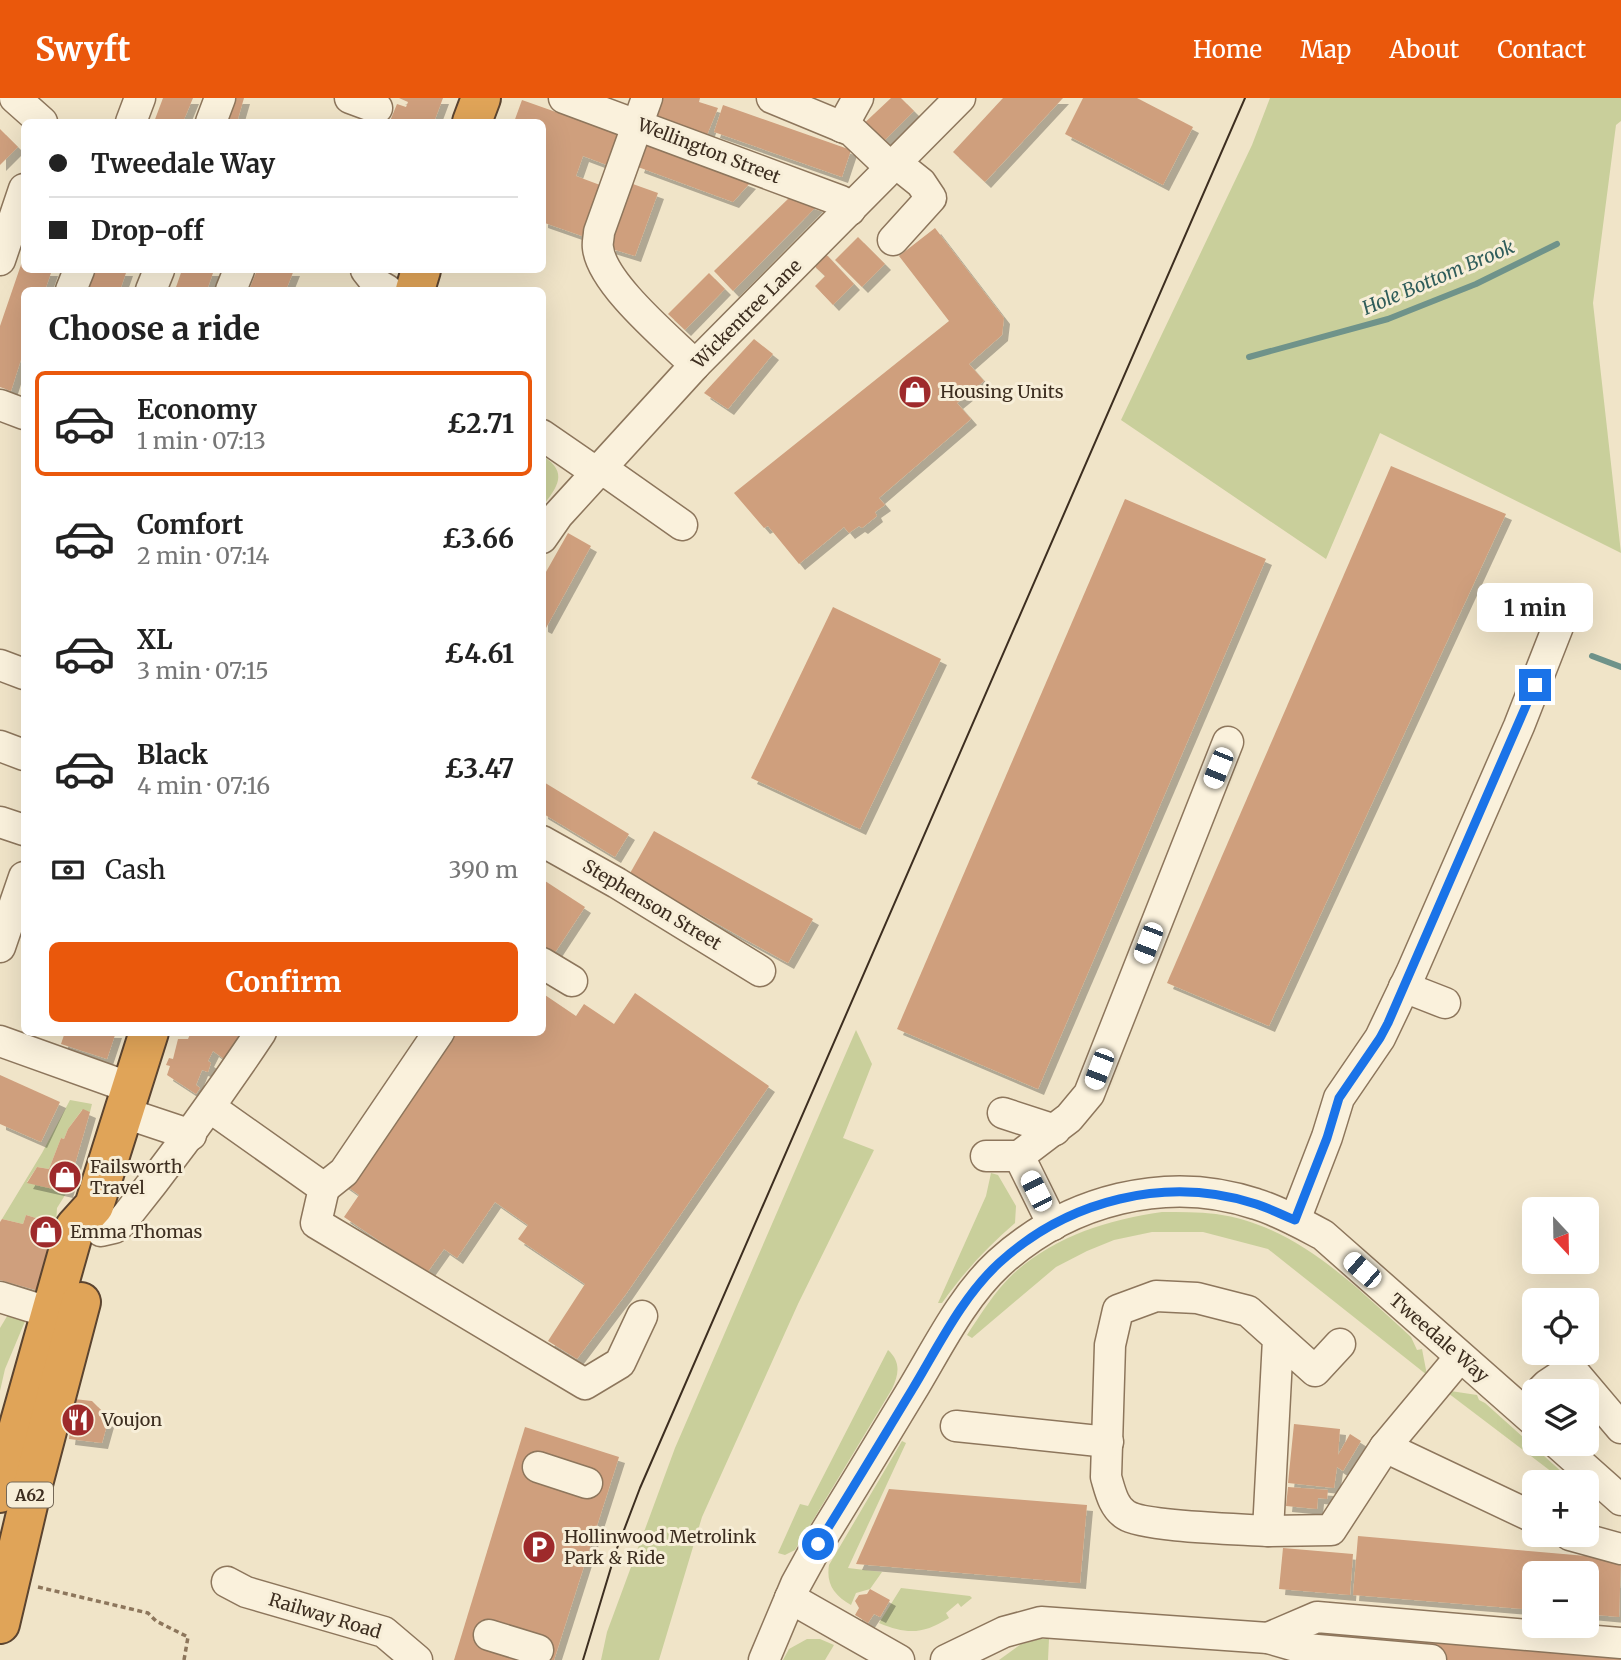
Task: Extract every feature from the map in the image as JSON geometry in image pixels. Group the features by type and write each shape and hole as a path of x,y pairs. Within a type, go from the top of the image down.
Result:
{"highway":[{"path":"473,119 481,98"},
{"name":"A62","path":"0,1493 97,1219 126,1100 148,1036"},
{"name":"A62","path":"0,1624 32,1488 64,1315"}],"street":[{"path":"15,98 39,119"},
{"path":"132,119 140,98"},
{"path":"212,119 220,98"},
{"name":"Wellington Street","path":"564,98 642,111 841,201 850,210"},
{"path":"772,98 852,131 893,166 921,183 931,198 893,240"},
{"path":"842,127 859,98"},
{"name":"Wickentree Lane","path":"546,532 695,365 960,98"},
{"path":"642,111 599,232 598,248 602,262 613,281 695,365"},
{"path":"0,260 21,197"},
{"path":"368,273 382,287"},
{"path":"0,405 21,413"},
{"path":"546,438 587,466 601,469 682,525"},
{"path":"1295,1220 1327,1138 1339,1098 1380,1038 1404,987 1519,726 1569,601"},
{"path":"986,1156 1019,1156 1069,1118 1089,1094 1228,743"},
{"path":"0,746 21,754"},
{"path":"0,822 21,829"},
{"name":"Stephenson Street","path":"546,843 617,883 760,971"},
{"path":"0,947 21,886"},
{"path":"546,965 572,981"},
{"path":"1404,987 1445,1003"},
{"path":"97,1219 114,1228 121,1223 211,1108 258,1036"},
{"path":"436,1036 344,1172 324,1188 316,1223 585,1384 620,1363 642,1316"},
{"path":"0,1041 44,1044 126,1100 191,1135"},
{"path":"211,1108 324,1188"},
{"path":"1003,1113 1055,1129"},
{"path":"1019,1156 1053,1225"},
{"name":"Tweedale Way","path":"764,1660 790,1598 826,1532 965,1305 999,1263 1053,1225 1107,1200 1178,1191 1203,1192 1255,1203 1295,1220 1323,1235 1460,1357 1522,1399"},
{"path":"1340,1344 1315,1371 1248,1311 1197,1298 1156,1296 1118,1310 1110,1345 1106,1477 1111,1494 1127,1516 1139,1520 1268,1531 1331,1530 1385,1447 1460,1357"},
{"path":"0,1297 64,1315"},
{"path":"1268,1531 1278,1339"},
{"path":"1556,1379 1572,1369 1580,1379"},
{"path":"1599,1402 1621,1428"},
{"path":"956,1426 1108,1442"},
{"path":"1385,1447 1522,1512"},
{"path":"1572,1456 1621,1500"},
{"path":"540,1470 587,1485"},
{"path":"1599,1543 1621,1549"},
{"name":"Railway Road","path":"227,1582 246,1592 384,1632 417,1660"},
{"path":"790,1598 899,1660"},
{"path":"1267,1649 1317,1617 1621,1643"},
{"path":"946,1660 1004,1632 1041,1622 1267,1649 1306,1649 1431,1660"},
{"path":"486,1640 531,1655"}],"path":[{"path":"11,1580 148,1613 156,1621 188,1637 184,1660"}],"green space":[{"path":"1270,98 1621,98 1621,121 1616,125 1593,303 1621,553 1380,433 1326,559 1121,420 1252,145"},
{"path":"546,458 558,474 553,493 546,502"},
{"path":"856,1030 872,1064 843,1138 874,1150 798,1304 702,1517 659,1660 601,1660 607,1632 675,1448"},
{"path":"70,1100 92,1104 90,1112 82,1110 64,1139 61,1138 49,1169 37,1167 27,1182 67,1192 57,1208 56,1224 26,1215 23,1224 2,1219 42,1153"},
{"path":"991,1173 998,1175 1016,1206 1015,1223 976,1260 942,1303 938,1303 986,1196"},
{"path":"1162,1212 1196,1212 1245,1220 1298,1244 1345,1278 1411,1337 1417,1350 1422,1349 1427,1375 1268,1249 1203,1232 1152,1232 1114,1240 1087,1251 1056,1267 972,1338 967,1335 1006,1281 1046,1249 1102,1225"},
{"path":"9,1313 26,1319 5,1369 0,1391 0,1328"},
{"path":"888,1350 895,1359 897,1368 892,1389 795,1550 785,1555 778,1553 800,1504 808,1506"},
{"path":"1444,1390 1477,1395 1479,1400 1522,1436 1522,1449"},
{"path":"902,1441 906,1443 848,1568 882,1572 870,1589 856,1593 851,1605 832,1588 829,1565"},
{"path":"1531,1456 1544,1456 1560,1470 1549,1470"},
{"path":"901,1588 972,1598 961,1607 958,1603 946,1613 949,1618 931,1627 915,1631 899,1630 879,1623"},
{"path":"807,1639 820,1639 834,1645 825,1660 783,1660 789,1649"},
{"path":"1049,1639 1048,1660 999,1660 1021,1644"}],"building":[{"path":"163,98 193,98 184,119 155,119"},
{"path":"225,98 244,98 238,119 219,119"},
{"path":"399,98 443,98 435,119 391,119 397,104 406,107 408,102"},
{"path":"663,98 700,98 699,102 718,108 707,135 656,117"},
{"path":"891,98 901,98 914,111 877,148 858,129"},
{"path":"1003,98 1063,98 985,182 953,152"},
{"path":"1083,98 1137,98 1193,127 1163,185 1065,134"},
{"path":"522,100 618,134 607,165 583,156 576,176 600,185 582,236 546,223 546,119 515,119"},
{"path":"723,105 851,150 842,177 714,132"},
{"path":"0,129 18,147 0,165"},
{"path":"647,143 750,183 733,202 638,167"},
{"path":"630,183 658,193 635,256 609,248"},
{"path":"790,197 817,206 733,291 714,271"},
{"name":"Housing Units","path":"935,228 1004,318 1002,335 969,364 984,381 957,403 971,419 879,498 885,505 875,512 877,516 862,528 859,526 849,533 844,527 799,564 768,526 764,528 734,493 949,321 899,256"},
{"path":"858,237 885,264 862,287 835,260"},
{"path":"822,250 854,284 833,305 815,286 825,276 810,262"},
{"path":"21,265 21,273 51,273 46,287 21,287 21,359 11,391 0,387 0,326"},
{"path":"94,273 126,273 121,287 89,287"},
{"path":"181,273 213,273 208,287 176,287"},
{"path":"256,273 293,273 287,287 250,287"},
{"path":"709,273 725,289 685,330 668,314"},
{"path":"754,339 773,354 728,409 704,393"},
{"path":"1391,466 1506,514 1269,1026 1167,983"},
{"path":"1125,499 1266,559 1038,1089 897,1029"},
{"path":"568,533 591,546 546,628 546,572"},
{"path":"833,607 941,659 860,829 751,778"},
{"path":"546,783 629,834 615,857 546,815"},
{"path":"654,831 813,919 788,963 629,875"},
{"path":"546,882 585,907 554,954 546,949"},
{"path":"635,993 769,1086 626,1294 577,1359 548,1341 585,1284 518,1239 528,1225 495,1202 457,1258 444,1249 427,1273 344,1217 359,1195 342,1183 443,1036 546,1036 546,996 576,1016 584,1004 614,1024"},
{"path":"64,1036 115,1036 107,1059 61,1044"},
{"path":"189,1036 239,1036 224,1059 213,1051 208,1061 211,1063 208,1072 202,1070 196,1085 200,1088 196,1094 167,1075 170,1066 166,1065 169,1058 173,1059 178,1039 188,1039"},
{"path":"0,1075 60,1102 41,1142 0,1124"},
{"path":"83,1109 90,1112 67,1192 27,1183 37,1167 49,1169 61,1138 64,1139"},
{"path":"26,1215 56,1224 39,1291 0,1280 0,1222 2,1219 23,1224"},
{"path":"74,1399 92,1401 109,1418 102,1443 69,1439"},
{"path":"1294,1424 1340,1429 1338,1455 1350,1434 1361,1441 1343,1471 1337,1467 1334,1488 1288,1483"},
{"name":"Hollinwood Metrolink Park & Ride","path":"525,1427 619,1457 554,1660 454,1660"},
{"path":"1288,1487 1328,1490 1327,1499 1318,1498 1317,1509 1286,1506"},
{"path":"889,1489 1087,1505 1080,1583 856,1564"},
{"path":"1358,1536 1621,1559 1619,1617 1599,1615 1599,1561 1522,1561 1522,1609 1353,1595"},
{"path":"1283,1548 1353,1554 1350,1595 1279,1589"},
{"path":"870,1589 890,1600 880,1617 874,1614 868,1623 855,1615 859,1608 855,1601 859,1595 867,1594"},
{"path":"1322,1630 1621,1656 1621,1660 1296,1660"}],"waterway":[{"name":"Hole Bottom Brook","path":"1249,357 1388,319 1476,284 1557,244"},
{"path":"1592,656 1621,667"}],"tram line":[{"path":"583,1660 616,1551 640,1488 1245,98"}],"place":[{"name":"Housing Units","path":"915,392"},
{"name":"Failsworth Travel","path":"65,1177"},
{"name":"Emma Thomas","path":"46,1232"},
{"name":"Voujon","path":"78,1420"},
{"name":"Hollinwood Metrolink Park & Ride","path":"539,1547"}],"route":[{"path":"818,1544 965,1305 999,1263 1030,1239 1077,1212 1107,1200 1178,1191 1203,1192 1255,1203 1295,1220 1327,1138 1339,1098 1388,1023 1535,685"}]}
